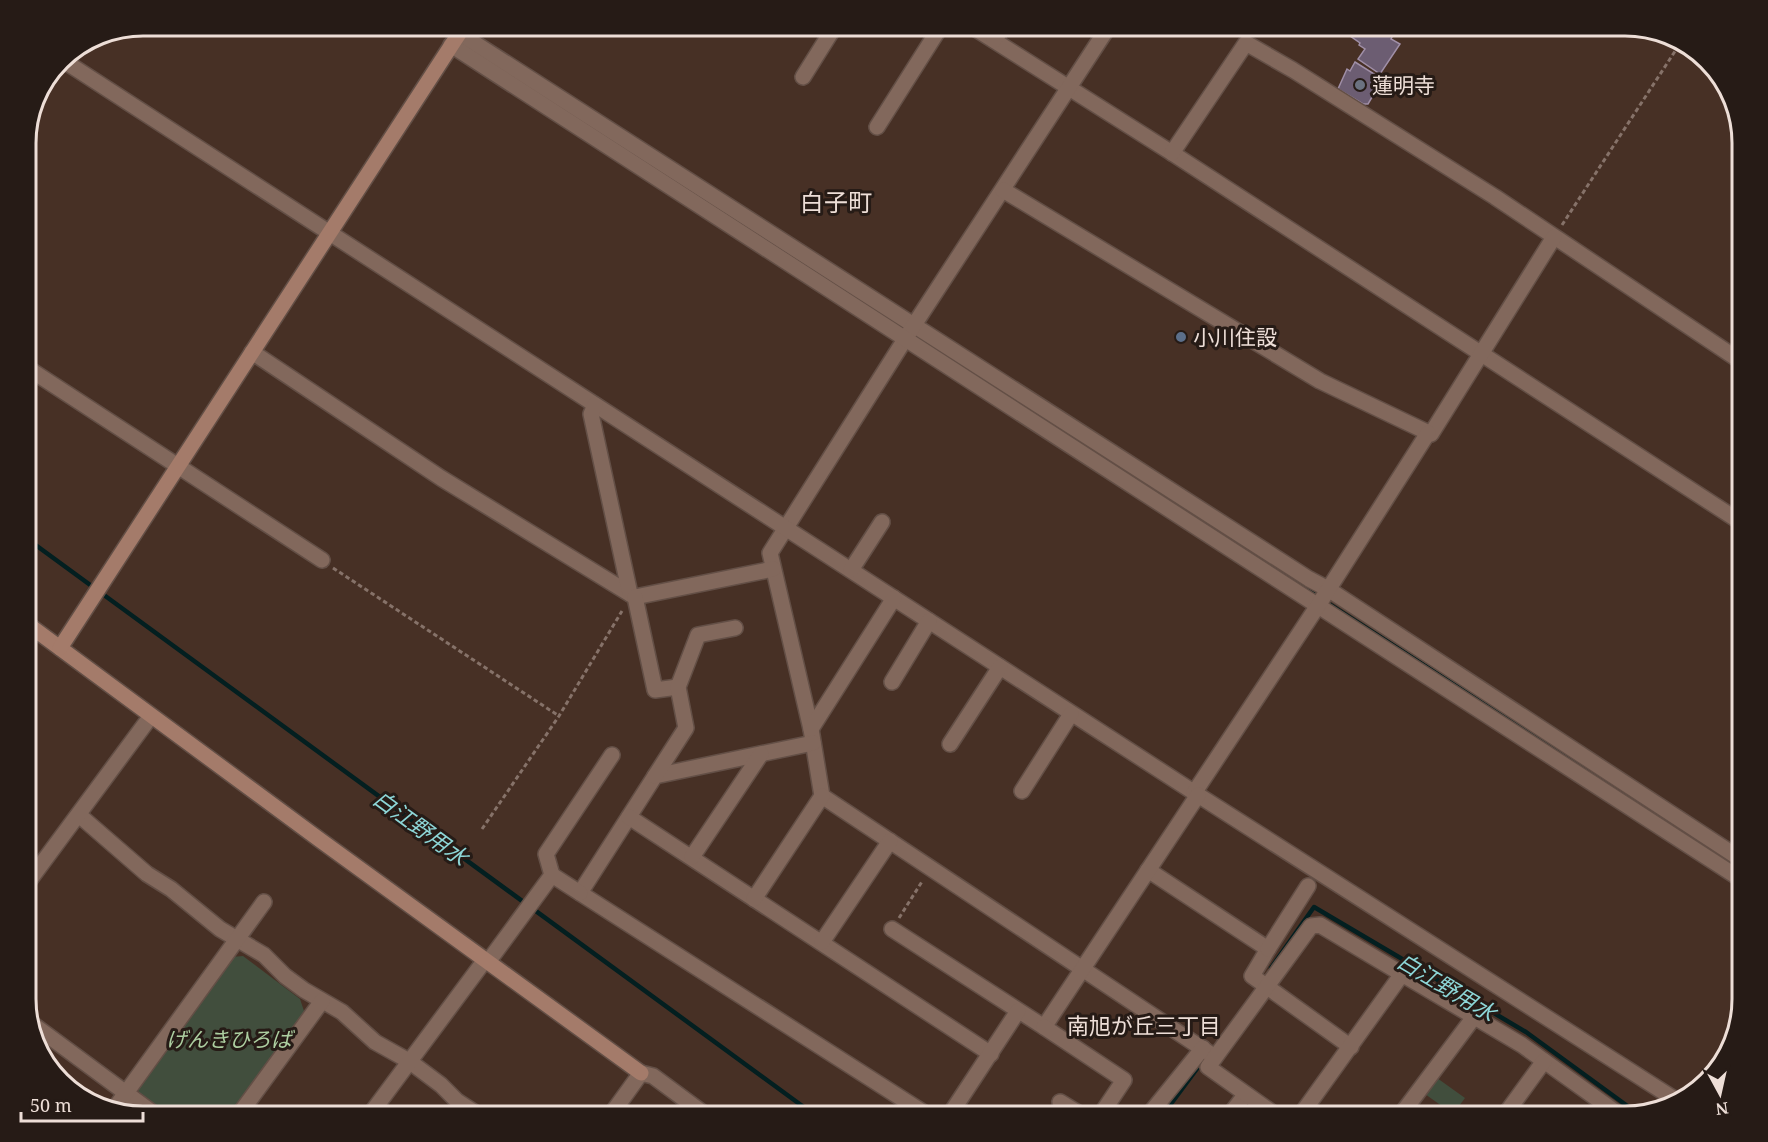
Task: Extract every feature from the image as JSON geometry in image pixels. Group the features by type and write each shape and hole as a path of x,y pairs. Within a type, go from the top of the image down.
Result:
{"street":[{"path":"60,648 179,467 454,36"},
{"path":"460,36 905,339 1732,853"},
{"path":"461,36 1309,579 1323,597 1732,873"},
{"path":"803,77 829,36"},
{"path":"877,127 935,36"},
{"path":"987,36 1070,87 1732,516"},
{"path":"994,40 997,36"},
{"path":"754,898 822,796 812,736 770,553 784,527 1103,36"},
{"path":"1172,153 1246,44 1293,70 1554,237 1732,355"},
{"path":"70,65 1071,714 1670,1096"},
{"path":"1003,190 1320,381 1428,433"},
{"path":"1044,1028 1428,433 1431,434 1554,237"},
{"path":"252,352 441,478 632,596 773,569"},
{"path":"36,374 322,560"},
{"path":"595,405 591,414 655,690 678,687"},
{"path":"851,570 882,522"},
{"path":"655,776 761,754 812,736 894,598"},
{"path":"892,682 929,621"},
{"path":"580,893 687,728 678,687 699,635 735,628"},
{"path":"36,630 486,961 641,1073 653,1076 694,1106"},
{"path":"950,744 1000,667"},
{"path":"1022,791 1071,714"},
{"path":"36,872 151,716"},
{"path":"692,857 761,754"},
{"path":"612,755 546,854 552,875 913,1106"},
{"path":"822,796 1209,1053"},
{"path":"79,815 147,874 171,889 220,929 264,955 285,976 304,990 342,1012 375,1042 410,1061 465,1106"},
{"path":"629,817 991,1054"},
{"path":"822,942 890,841"},
{"path":"1148,870 1268,949"},
{"path":"376,1106 552,875"},
{"path":"1308,886 1252,976 1351,1047"},
{"path":"119,1103 264,902"},
{"path":"1158,1106 1268,987 1311,926 1320,926 1474,1017 1544,1061 1603,1106"},
{"path":"892,929 1124,1080 1107,1106"},
{"path":"1307,1106 1402,974"},
{"path":"245,1106 322,1001"},
{"path":"956,1106 1018,1011"},
{"path":"1407,1106 1474,1017"},
{"path":"41,1031 144,1106"},
{"path":"1209,1053 1208,1067 1262,1106"},
{"path":"1511,1106 1544,1061"},
{"path":"616,1106 641,1073"},
{"path":"1237,1106 1245,1095"},
{"path":"1060,1102 1067,1106"}],"path":[{"path":"1554,237 1677,49"},
{"path":"322,560 559,716"},
{"path":"482,829 559,716 632,596"},
{"path":"892,929 931,868"}],"green space":[{"name":"げんきひろば","path":"243,956 300,999 305,1014 237,1106 156,1106 139,1094 138,1086 231,957"},
{"path":"1437,1078 1465,1098 1459,1106 1442,1106 1425,1094"}],"building":[{"path":"1350,36 1392,36 1391,39 1400,44 1380,74 1358,59 1365,49 1359,45 1360,43"},
{"name":"蓮明寺","path":"1355,62 1379,77 1378,80 1381,82 1368,104 1363,104 1338,89 1347,69 1350,71"}],"waterway":[{"path":"1104,459 1732,864"},
{"name":"白江野用水","path":"36,545 802,1106"},
{"name":"白江野用水","path":"1271,968 1314,907 1526,1032 1627,1106"},
{"name":"白江野用水","path":"1169,1106 1202,1062"}],"place":[{"name":"蓮明寺","path":"1360,85"},
{"name":"小川住設","path":"1181,337"}],"district":[{"name":"白子町","path":"836,201"},
{"name":"南旭が丘三丁目","path":"1144,1025"}]}
